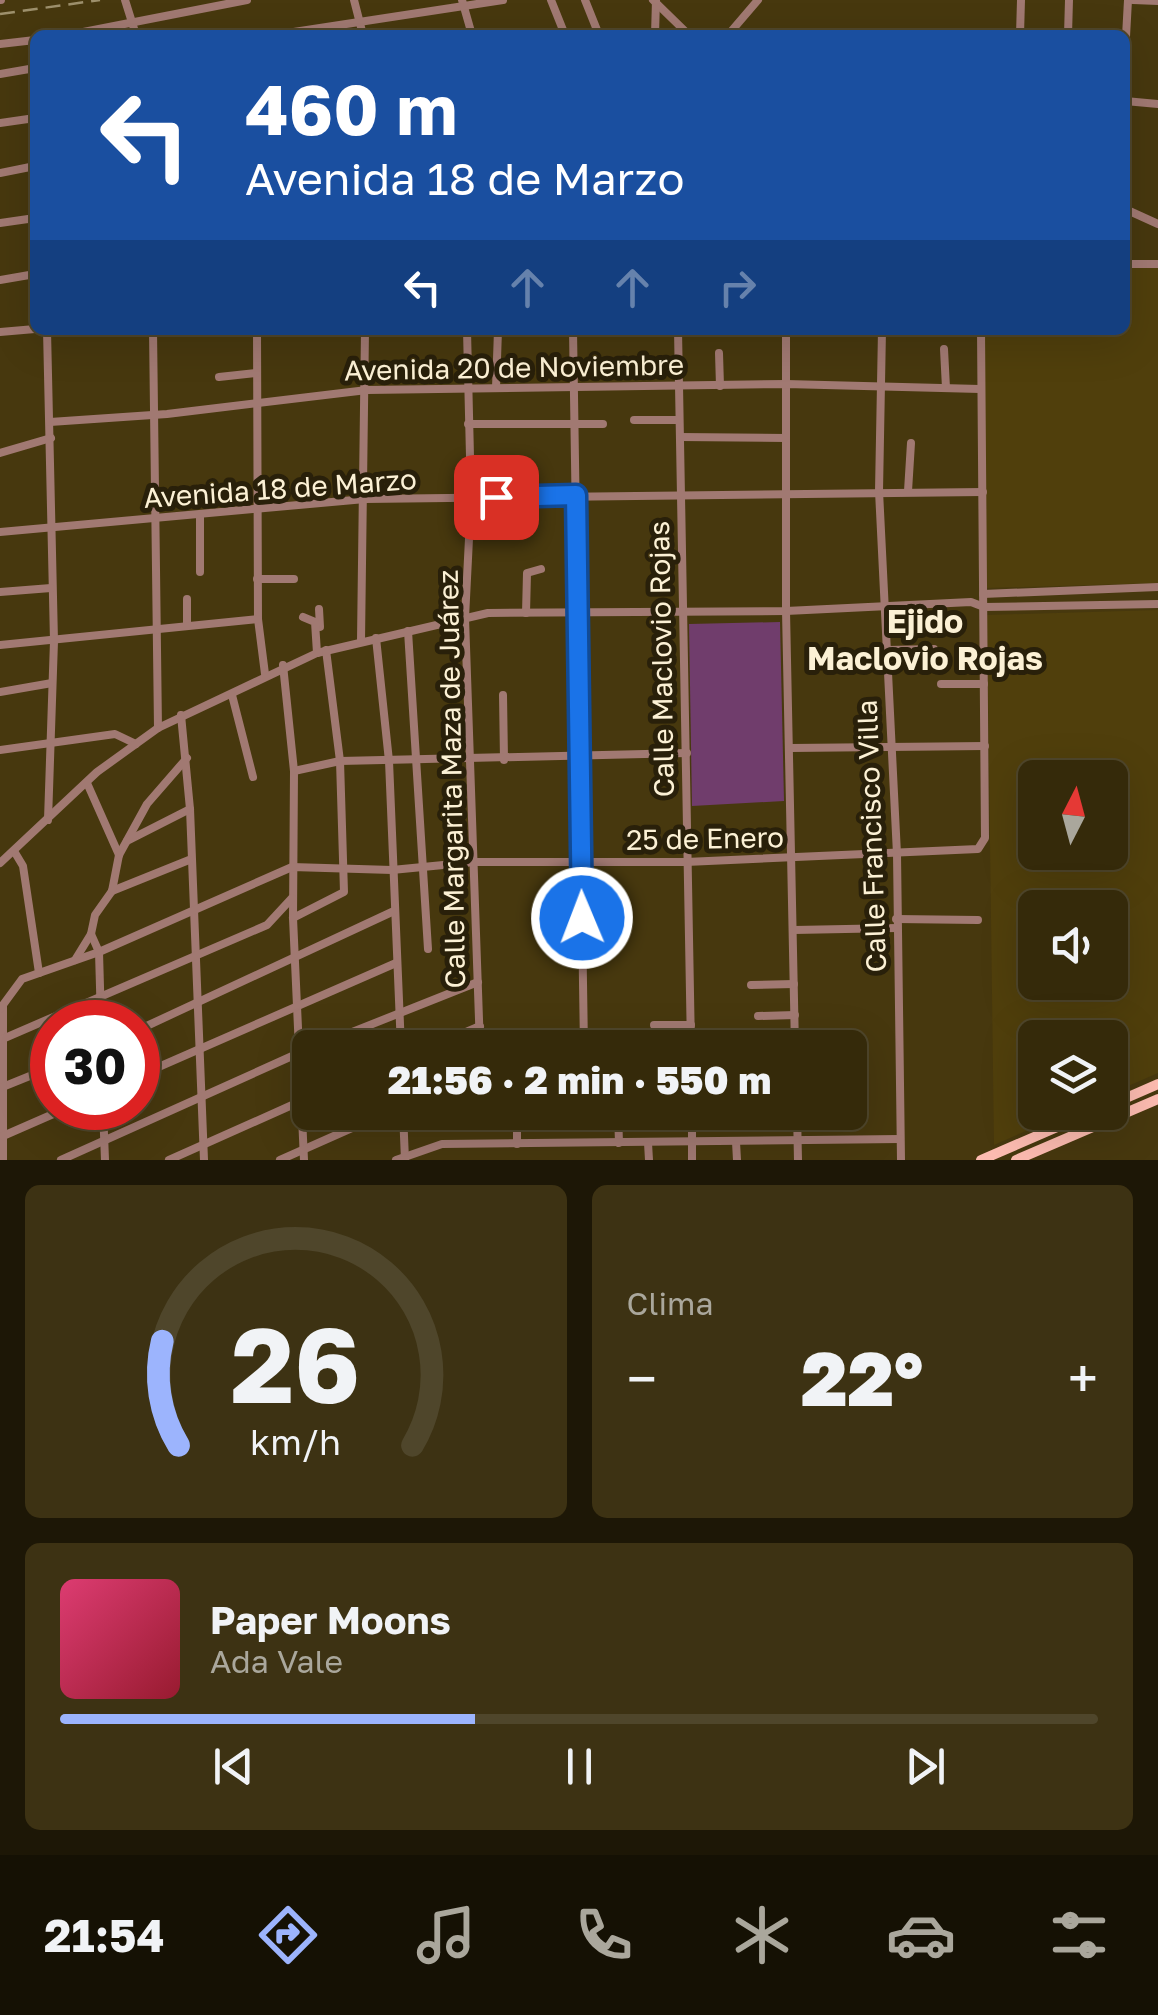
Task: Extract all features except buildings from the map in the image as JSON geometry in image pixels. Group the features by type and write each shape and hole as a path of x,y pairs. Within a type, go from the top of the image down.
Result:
{"main road":[{"path":"1128,1097 1158,1084"},
{"path":"1016,1160 1158,1099"},
{"path":"982,1160 1051,1130"}],"street":[{"path":"125,0 135,30 247,0"},
{"path":"354,0 361,30"},
{"path":"304,30 463,3 503,0"},
{"path":"550,0 564,30"},
{"path":"584,0 597,30"},
{"path":"732,30 758,0"},
{"path":"1020,30 1021,0"},
{"path":"1068,30 1069,0"},
{"path":"1127,30 1130,0 1158,1"},
{"path":"655,1 655,30"},
{"path":"655,1 684,30"},
{"path":"463,3 471,30"},
{"path":"0,44 30,41"},
{"path":"0,74 30,69"},
{"path":"1130,101 1158,104"},
{"path":"0,123 30,119"},
{"path":"0,174 30,167"},
{"path":"1130,211 1158,224"},
{"path":"0,223 30,219"},
{"path":"1130,264 1158,264"},
{"path":"0,280 30,275"},
{"path":"0,332 30,329"},
{"path":"47,335 54,640 48,822"},
{"path":"153,335 158,728"},
{"path":"257,335 258,619 265,674"},
{"path":"361,641 365,335"},
{"name":"Calle Margarita Maza de Juárez","path":"468,335 471,499 465,618 480,1030"},
{"path":"496,388 498,335"},
{"path":"573,335 584,1030"},
{"name":"Calle Maclovio Rojas","path":"678,335 691,1030"},
{"path":"786,335 786,611 795,1030"},
{"name":"Calle Francisco Villa","path":"882,335 879,490 897,854 901,1160"},
{"path":"791,748 985,746 980,335"},
{"path":"944,349 946,388"},
{"path":"718,353 720,386"},
{"path":"219,377 256,373"},
{"name":"Avenida 20 de Noviembre","path":"50,422 367,390 786,384 980,389"},
{"path":"634,420 679,420"},
{"path":"468,424 603,424"},
{"path":"680,436 786,438"},
{"path":"0,453 50,438"},
{"path":"908,491 910,443"},
{"name":"Avenida 18 de Marzo","path":"0,532 365,499 879,490 983,492"},
{"path":"200,516 200,572"},
{"path":"526,613 527,573 540,569"},
{"path":"258,578 294,579"},
{"path":"971,602 983,594 1158,587"},
{"path":"0,592 52,588"},
{"path":"187,599 187,626"},
{"path":"0,863 87,783 158,728 283,665 361,641 465,618 526,613 786,611 971,602 984,608 1158,604"},
{"path":"319,609 322,652"},
{"path":"292,918 342,895 344,868 340,761 315,622 303,617"},
{"path":"0,645 258,619"},
{"path":"408,631 428,950"},
{"path":"376,638 390,761 400,1030"},
{"path":"888,650 934,650"},
{"path":"283,665 294,771 294,956 304,1030"},
{"path":"0,692 52,683"},
{"path":"941,684 984,684"},
{"path":"232,694 252,778"},
{"path":"502,695 504,760"},
{"path":"180,716 187,758 189,860 198,953 204,1160"},
{"path":"0,750 115,734 136,744"},
{"name":"25 de Enero","path":"40,973 99,952 292,867 392,870 474,862 686,862 973,851 982,846 985,746"},
{"path":"294,771 340,761 468,762 687,753"},
{"path":"112,891 119,855 147,804 187,758"},
{"path":"87,783 119,855"},
{"path":"127,840 190,809"},
{"path":"4,1160 2,1007 16,984 40,973 23,866 14,850"},
{"path":"73,962 91,934 99,906 112,891 189,860"},
{"path":"2,1039 267,925 292,898"},
{"path":"160,1020 394,911"},
{"path":"794,930 978,920"},
{"path":"91,934 99,952 100,999"},
{"path":"160,1066 396,963"},
{"path":"357,1030 478,982"},
{"path":"750,986 794,984"},
{"path":"758,1016 795,1014"},
{"path":"654,1026 691,1025"},
{"path":"471,1030 480,1026"},
{"path":"61,1160 292,1056"},
{"path":"3,1087 30,1075"},
{"path":"169,1160 292,1106"},
{"path":"2,1137 30,1125"},
{"path":"104,1130 105,1160"},
{"path":"302,1130 304,1155"},
{"path":"280,1160 304,1155 353,1130"},
{"path":"403,1130 402,1159 442,1144 900,1139"},
{"path":"518,1130 518,1144"},
{"path":"619,1130 619,1143"},
{"path":"692,1130 692,1160"},
{"path":"797,1130 798,1160"},
{"path":"736,1142 738,1160"},
{"path":"648,1143 649,1160"}],"shaded area":[{"path":"1130,267 1158,267 1158,583 986,588 984,335 1130,335"},
{"path":"1158,610 1158,1073 1128,1086 1128,1020 1018,1020 1018,1130 1028,1130 994,1145 987,615"},
{"path":"780,622 784,801 692,806 689,624"}],"railway":[{"path":"0,14 100,0"}],"district":[{"name":"Ejido Maclovio Rojas","path":"925,640"}],"route":[{"path":"496,497 576,495 582,918"}]}
